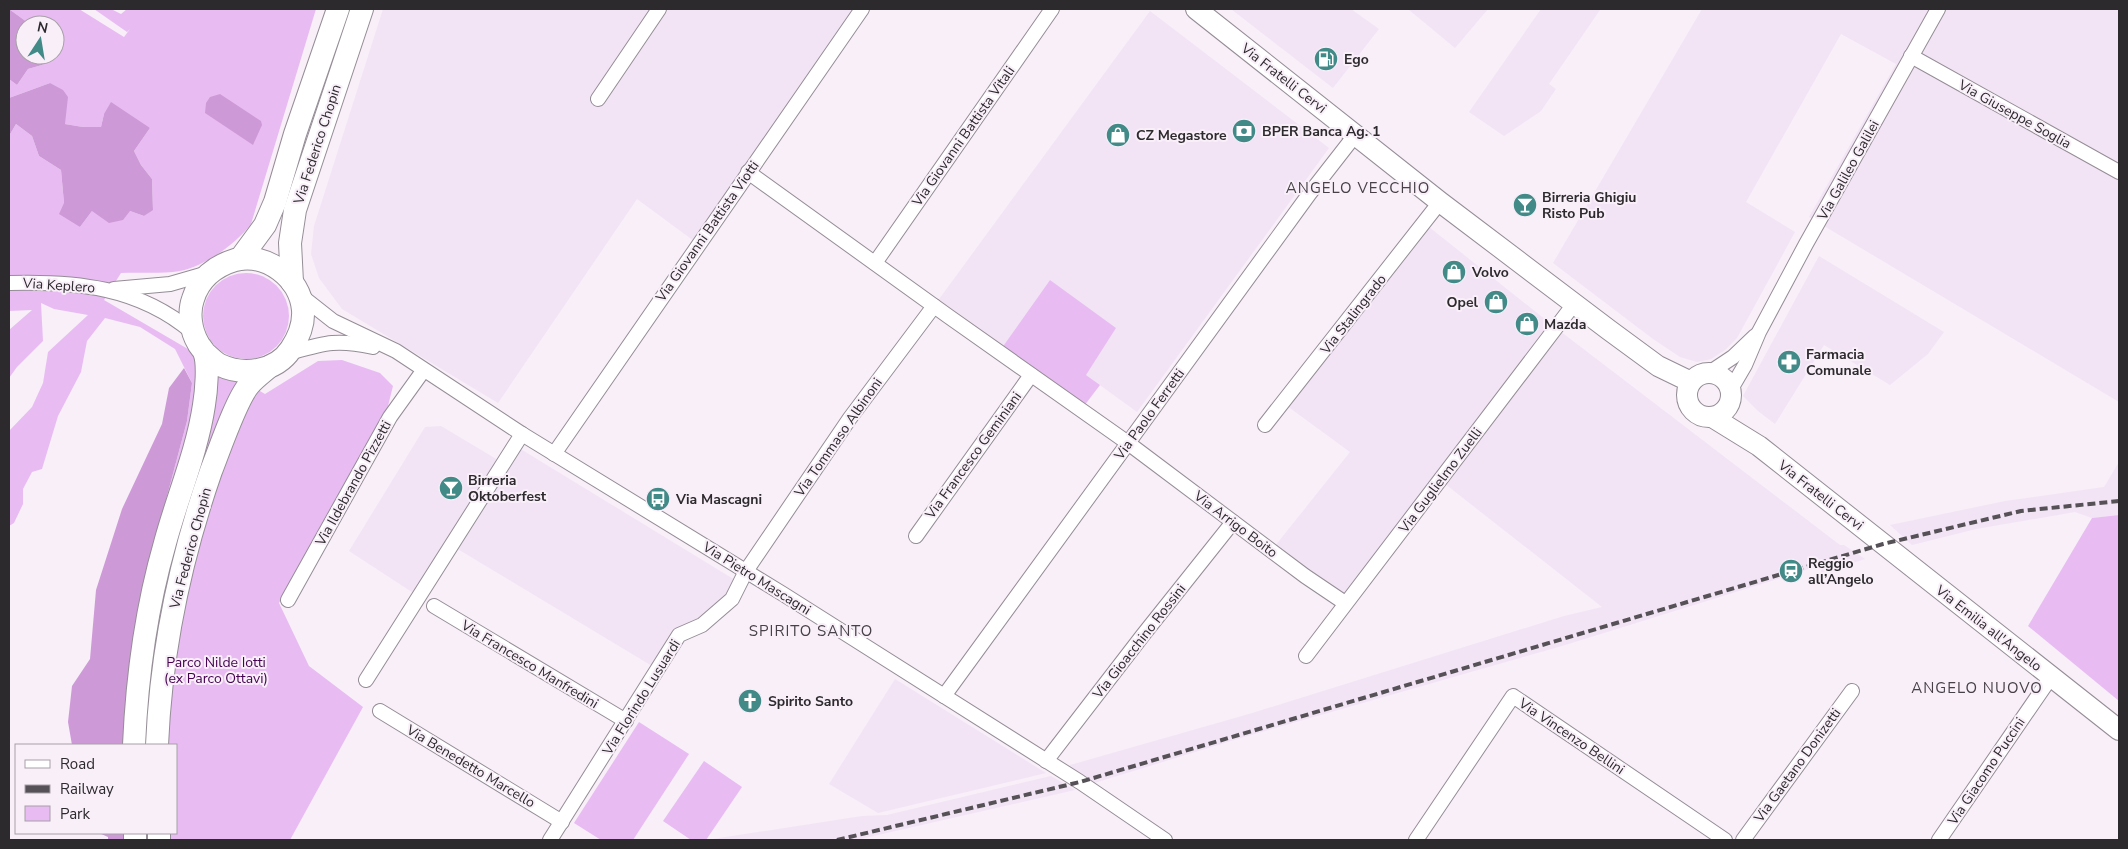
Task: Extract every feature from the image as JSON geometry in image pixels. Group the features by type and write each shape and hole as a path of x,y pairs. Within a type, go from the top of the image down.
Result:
{"main road":[{"name":"Via Federico Chopin","path":"240,259 265,225 275,202 338,9"},
{"name":"Via Federico Chopin","path":"157,744 161,680 171,614 190,533 218,453 248,386 269,367 289,353 297,340 302,325 303,310 296,288 290,243 295,210 362,9"},
{"name":"Via Fratelli Cervi","path":"1196,9 1440,202 1574,304 1658,366 1691,382"},
{"name":"Via Federico Chopin","path":"269,367 252,371 235,370 218,364 205,353 193,333 190,316 192,300 199,285 210,272 224,264 240,259 269,263 282,271 296,288"},
{"name":"Via Federico Chopin","path":"134,744 145,630 165,543 201,422 205,389 205,353"},
{"name":"Via Fratelli Cervi","path":"1658,366 1689,405"},
{"path":"1709,373 1722,377 1730,397 1724,412 1712,417 1699,415 1689,405 1687,390 1691,382 1702,374 1709,373"},
{"name":"Via Fratelli Cervi","path":"1730,397 1759,446"},
{"name":"Via Fratelli Cervi","path":"1712,417 1759,446 1882,544"},
{"name":"Via Emilia all'Angelo","path":"1882,544 2119,730"}],"street":[{"path":"598,99 659,9"},
{"name":"Via Giovanni Battista Viotti","path":"554,454 862,9"},
{"name":"Via Giovanni Battista Vitali","path":"875,263 1052,9"},
{"name":"Via Galileo Galilei","path":"1730,397 1759,332 1938,9"},
{"name":"Via Giuseppe Soglia","path":"1911,56 2119,172"},
{"name":"Via Paolo Ferretti","path":"944,696 1310,193 1356,134"},
{"path":"748,172 1128,443"},
{"name":"Via Stalingrado","path":"1265,425 1440,202"},
{"name":"Via Keplero","path":"108,289 170,284 210,272"},
{"name":"Via Keplero","path":"9,283 72,284 108,289 164,311 193,333"},
{"name":"Via Pietro Mascagni","path":"296,288 333,322 396,351 423,371 522,434 746,571 944,696 1165,840"},
{"name":"Via Guglielmo Zuelli","path":"1306,656 1574,304"},
{"name":"Via Tommaso Albinoni","path":"746,571 850,418 934,306"},
{"name":"Via Galileo Galilei","path":"1709,373 1733,357 1759,332"},
{"name":"Via Pietro Mascagni","path":"289,353 328,342 349,342 396,351"},
{"name":"Via Ildebrando Pizzetti","path":"288,600 390,417 423,371"},
{"name":"Via Francesco Geminiani","path":"916,536 1031,375"},
{"path":"366,680 522,434"},
{"name":"Via Arrigo Boito","path":"1128,443 1345,603"},
{"name":"Via Gioacchino Rossini","path":"1046,761 1143,635 1234,522"},
{"name":"Via Florindo Lusuardi","path":"550,840 679,635 702,625 732,599 746,571"},
{"name":"Via Francesco Manfredini","path":"434,606 626,721"},
{"name":"Via Giacomo Puccini","path":"1939,840 2051,677"},
{"name":"Via Gaetano Donizetti","path":"1742,840 1852,691"},
{"name":"Via Vincenzo Bellini","path":"1416,840 1513,696 1725,840"},
{"name":"Via Benedetto Marcello","path":"380,711 562,822"}],"shaded area":[{"path":"9,9 17,15 15,15 15,65 42,65 28,69 17,85 9,79"},
{"path":"383,9 862,9 698,244 637,199 498,403 342,309 319,278 311,254 314,226"},
{"name":"Ego","path":"1231,9 1351,9 1379,29 1333,88"},
{"path":"1408,9 1488,9 1455,48"},
{"path":"1541,9 1600,10 1549,84 1556,89 1541,111 1504,136 1469,112"},
{"path":"1702,9 2119,9 2119,402 1809,217 1896,64 1841,34 1746,202 1795,232 1737,338 1725,350 1711,359 1697,362 1680,357 1653,339 1553,263"},
{"path":"1150,11 1329,148 1137,412 1086,375 1050,280 999,352 934,306"},
{"path":"50,83 63,90 68,97 65,124 101,127 104,114 111,102 150,128 134,151 141,165 152,179 153,210 144,216 130,211 123,220 109,223 92,211 80,227 59,214 64,203 61,170 39,156 32,136 16,124 9,136 9,98"},
{"path":"220,94 261,121 262,125 253,145 205,113 206,103 210,97"},
{"path":"1424,223 1556,328 1840,545 1844,545 1865,559 1822,573 1819,566 1562,646 1244,737 1091,784 1068,770 1070,765 1249,714 1564,616 1602,607 1440,480 1345,603 1271,551 1350,452 1283,403"},
{"path":"1819,256 1944,332 1928,354 1890,385 1824,345 1775,424 1743,396"},
{"path":"184,368 192,383 187,421 150,560 125,744 72,744 68,722 72,686 90,659 96,590 122,509 162,424 169,388"},
{"path":"441,426 503,463 514,445 740,583 732,599 679,635 657,669 451,545 418,596 349,551 425,427"},
{"path":"2119,462 2119,515 2092,518 2075,512 1976,529 1912,545 1890,525 2005,501 2104,487"},
{"path":"895,679 1046,773 878,813 829,784"},
{"path":"1051,776 1075,790 856,840 706,840 862,816 887,815"},
{"path":"101,834 127,834 128,840 108,840 108,837"}],"green space":[{"name":"Parco Nilde Iotti (ex Parco Ottavi)","path":"9,9 79,9 124,37 130,29 127,32 94,9 111,9 121,14 127,9 316,9 251,224 229,246 190,268 180,271 121,273 104,300 265,394 318,361 342,360 380,373 393,386 387,410 279,603 309,666 363,707 290,840 128,840 127,834 178,834 178,744 125,744 150,560 187,421 192,383 175,349 140,327 105,318 87,341 81,372 58,416 42,469 32,472 23,489 23,504 14,523 9,526 9,431 32,407 43,383 48,352 88,315 54,309 41,303 43,341 17,367 9,378 9,330 32,310 9,311 9,136 16,124 32,136 39,156 61,170 64,203 80,227 92,211 130,211 144,216 153,209 152,179 141,165 134,151 150,128 104,114 101,127 65,124 50,83 9,98 9,79 17,85 28,69 42,65 65,65 65,15 17,15"},
{"path":"246,273 262,277 276,286 285,300 289,316 285,332 276,346 262,355 246,359 230,355 216,346 207,332 203,316 207,300 216,286 230,277"},
{"path":"1050,280 1116,328 1086,375 1100,385 1081,410 999,352"},
{"path":"2119,515 2119,701 2028,626 2092,518"},
{"path":"639,722 689,754 633,840 601,840 574,823"},
{"path":"704,761 742,787 706,840 691,840 663,821"}],"railway":[{"path":"837,840 1080,782 1883,544 2021,511 2119,501"}],"place":[{"name":"Ego","path":"1326,59"},
{"name":"BPER Banca Ag. 1","path":"1244,131"},
{"name":"CZ Megastore","path":"1118,135"},
{"name":"Birreria Ghigiu Risto Pub","path":"1525,205"},
{"name":"Volvo","path":"1454,272"},
{"name":"Opel","path":"1496,302"},
{"name":"Mazda","path":"1527,324"},
{"name":"Farmacia Comunale","path":"1789,362"},
{"name":"Birreria Oktoberfest","path":"451,488"},
{"name":"Via Mascagni","path":"658,499"},
{"name":"Reggio all’Angelo","path":"1791,571"},
{"name":"Spirito Santo","path":"750,701"}],"district":[{"name":"ANGELO VECCHIO","path":"1358,188"},
{"name":"SPIRITO SANTO","path":"811,631"},
{"name":"ANGELO NUOVO","path":"1977,688"}]}
